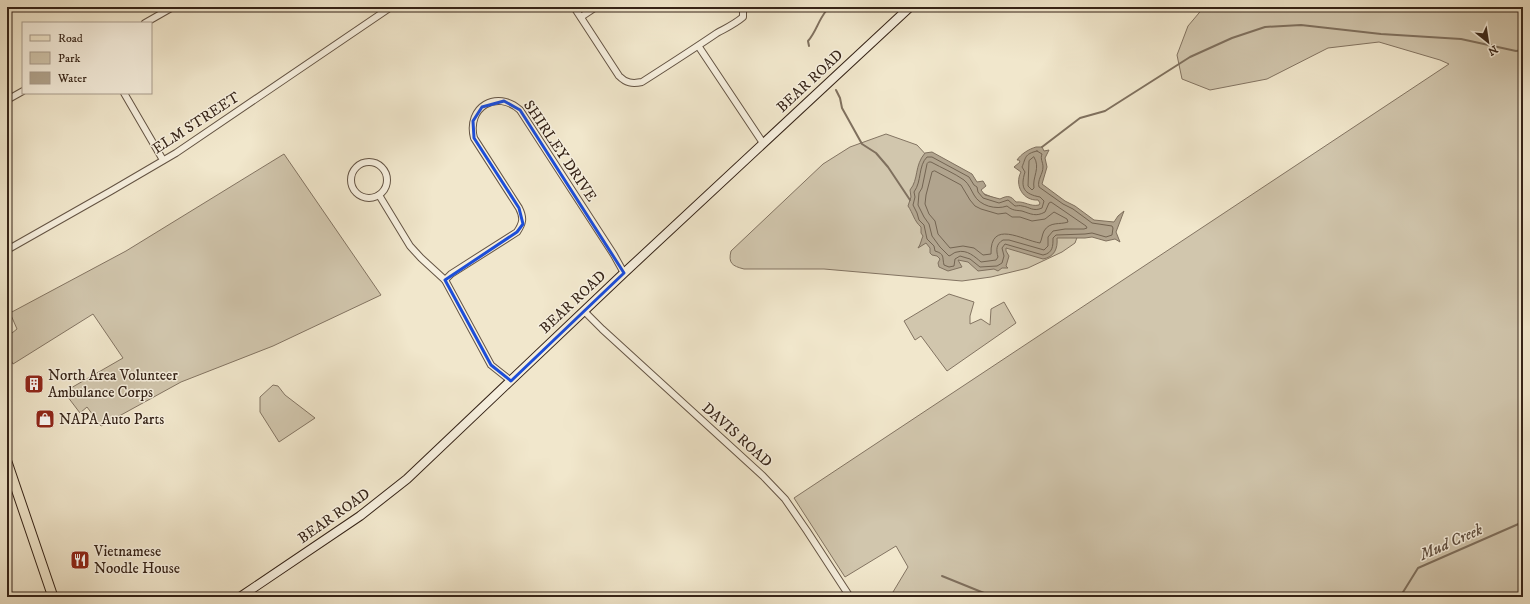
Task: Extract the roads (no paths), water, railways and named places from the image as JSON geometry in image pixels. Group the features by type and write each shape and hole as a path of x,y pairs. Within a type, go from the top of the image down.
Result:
{"main road":[{"name":"BEAR ROAD","path":"240,597 360,516 384,499 407,479 624,273 910,7"},
{"path":"7,462 10,479 53,597"}],"street":[{"path":"147,22 173,7"},
{"name":"ELM STREET","path":"7,250 163,160 392,7"},
{"path":"574,7 619,76 625,82 633,84 642,82 699,47 719,32 736,24 743,17 743,7"},
{"path":"581,17 596,7"},
{"path":"699,47 763,143"},
{"path":"7,100 22,92"},
{"path":"125,94 163,160"},
{"name":"SHIRLEY DRIVE","path":"445,280 451,274 517,232 523,224 523,215 520,208 477,143 472,130 476,113 482,107 494,101 504,101 513,104 520,110 614,255 624,273"},
{"path":"366,162 373,162 380,165 385,170 387,184 380,195 373,198 366,198 359,196 354,190 351,184 351,177 354,170 359,165 366,162"},
{"path":"380,195 410,246 445,280 491,365 511,381"},
{"name":"DAVIS ROAD","path":"584,311 758,471 785,499 850,597"}],"water":[{"path":"1036,147 1042,147 1044,151 1049,150 1045,158 1047,167 1042,184 1065,201 1075,206 1094,220 1114,222 1124,211 1116,232 1120,242 1115,239 1106,241 1092,237 1057,238 1057,246 1053,254 1043,259 1006,248 1009,256 1006,266 1008,268 1002,268 998,271 994,269 978,271 968,262 958,260 962,267 948,271 939,267 938,263 940,259 930,253 930,248 926,243 918,248 923,236 921,233 921,227 908,206 911,197 910,190 915,181 919,163 925,153 932,152 972,174 977,182 983,181 986,186 981,190 985,195 1000,199 1009,197 1013,198 1016,202 1039,205 1040,203 1038,200 1028,198 1021,191 1019,187 1019,177 1021,172 1014,167 1020,162 1017,160 1021,156 1028,150"}],"waterway":[{"path":"809,46 808,41 826,11 824,7"},
{"path":"1042,147 1080,118 1105,111 1190,57 1232,38 1265,27 1301,25 1381,34 1461,39 1516,51 1523,50"},
{"path":"836,90 840,98 842,108 862,144 876,153 888,167 910,200"},
{"name":"Mud Creek","path":"1400,597 1418,568 1523,522"},
{"path":"942,576 984,593 988,597"}],"place":[{"name":"North Area Volunteer Ambulance Corps","path":"34,384"},
{"name":"NAPA Auto Parts","path":"45,419"},
{"name":"Vietnamese Noodle House","path":"80,560"}]}
